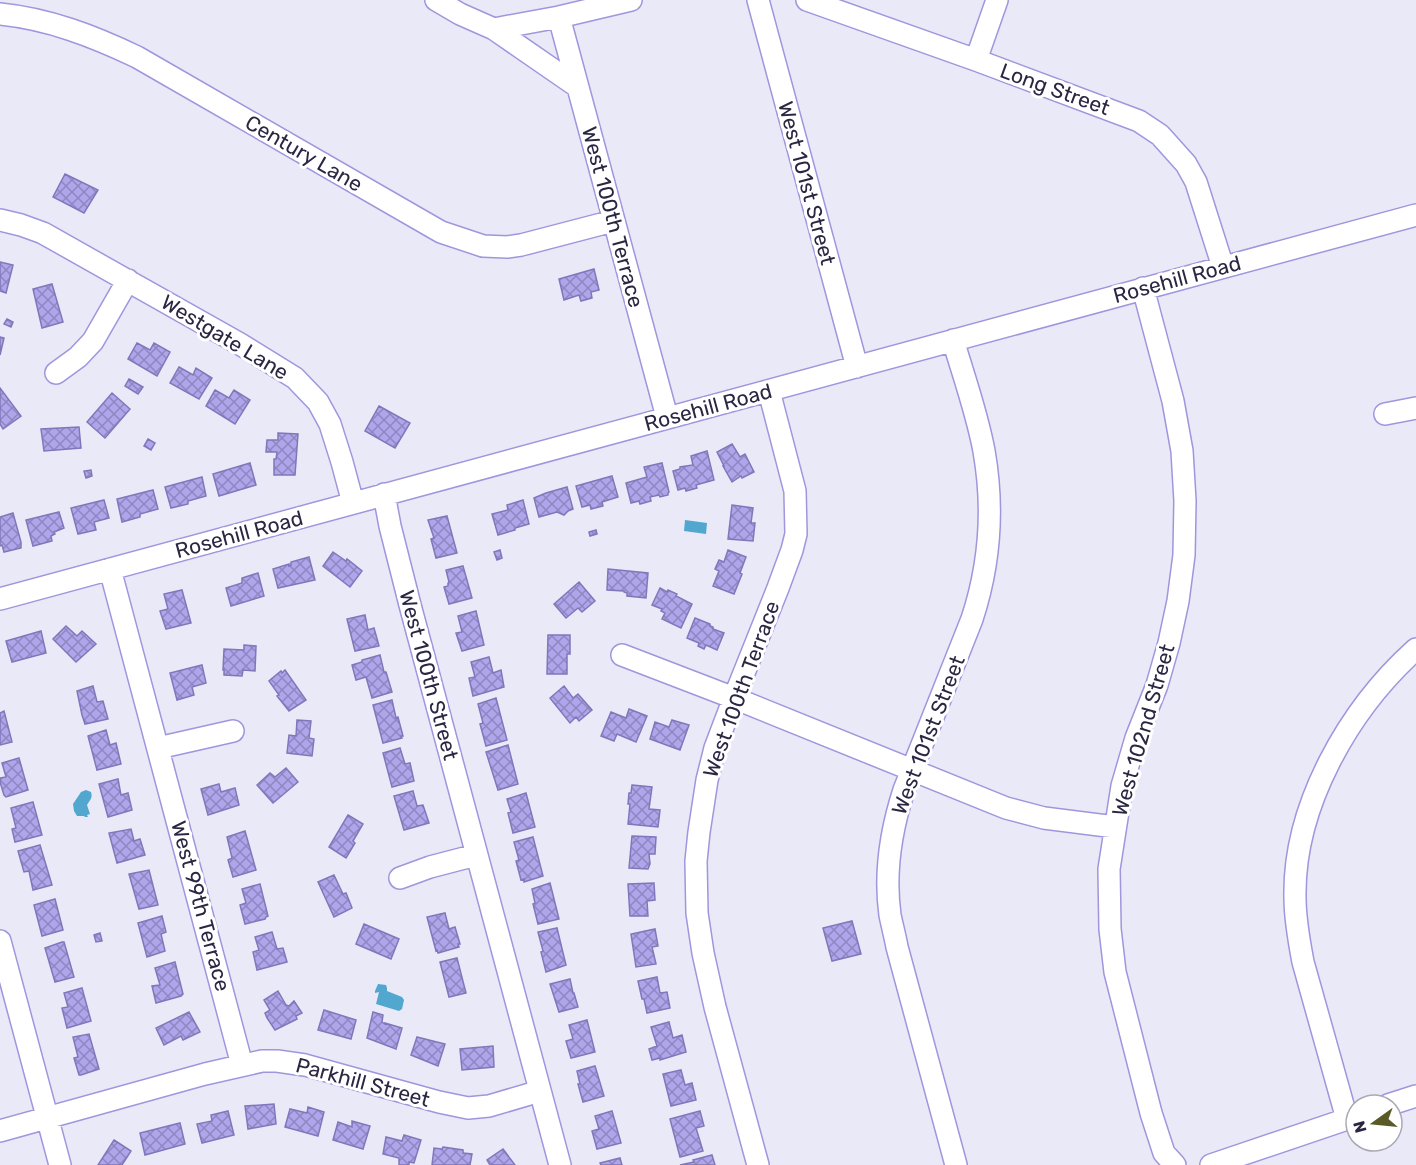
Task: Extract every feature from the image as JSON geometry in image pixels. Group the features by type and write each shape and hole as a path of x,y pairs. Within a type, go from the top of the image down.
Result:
{"street":[{"path":"436,0 494,29 578,87"},
{"path":"494,29 631,0"},
{"name":"West 101st Street","path":"758,0 857,367"},
{"name":"Long Street","path":"807,0 1139,121 1160,135 1186,164 1196,182 1223,267"},
{"path":"976,60 997,0"},
{"name":"Century Lane","path":"0,14 42,21 71,29 137,57 441,232 483,246 507,247 614,221"},
{"name":"West 100th Terrace","path":"559,17 667,417"},
{"name":"Rosehill Road","path":"0,599 1416,214"},
{"name":"Westgate Lane","path":"0,220 43,233 240,344 295,378 318,402 330,424 353,503"},
{"path":"56,373 78,357 93,341 128,280"},
{"name":"West 102nd Street","path":"1143,288 1173,401 1182,451 1185,501 1184,555 1178,601 1169,643 1122,786 1109,869 1110,929 1115,972 1151,1113 1164,1153 1175,1165"},
{"name":"West 101st Street","path":"953,340 984,450 989,487 990,524 986,568 972,619 903,790 890,842 888,874 890,913 897,947 956,1165"},
{"name":"West 100th Terrace","path":"758,1165 715,1007 703,953 697,914 696,861 707,780 715,748 778,588 796,534 795,491 769,391"},
{"path":"1385,414 1416,408"},
{"name":"West 100th Street","path":"384,494 407,594 560,1165"},
{"name":"West 99th Terrace","path":"110,569 242,1065"},
{"path":"1344,1095 1303,962 1295,898 1296,866 1309,812 1319,783 1335,750 1363,706 1402,661 1416,649"},
{"path":"622,655 1006,808 1044,818 1115,827"},
{"path":"158,748 233,731"},
{"path":"400,878 430,867 476,855"},
{"path":"0,941 60,1165"},
{"name":"Parkhill Street","path":"0,1131 262,1061 305,1065 439,1102 468,1107 489,1106 540,1091"},
{"path":"1211,1165 1344,1120"}],"water":[{"path":"685,520 707,523 706,534 684,531"},
{"path":"86,790 92,794 87,805 90,814 87,815 88,817 77,816 73,804 81,792"},
{"path":"378,984 386,985 387,991 402,997 404,1000 402,1009 399,1011 376,1004 379,992 375,993 375,991"}],"building":[{"path":"65,174 98,190 84,213 53,197"},
{"path":"0,262 13,265 6,293 0,291"},
{"path":"594,269 599,290 591,292 592,298 581,301 579,295 564,300 559,279"},
{"path":"52,284 63,322 42,328 33,289"},
{"path":"7,319 13,322 11,327 4,324"},
{"path":"0,337 4,338 0,355"},
{"path":"137,343 150,350 154,343 170,352 157,376 128,359"},
{"path":"179,367 193,375 196,368 212,378 199,399 170,383"},
{"path":"129,379 143,387 138,394 125,386"},
{"path":"0,388 21,416 3,429 0,424"},
{"path":"215,390 229,398 234,390 250,400 235,424 206,406"},
{"path":"112,393 130,409 105,438 87,422"},
{"path":"379,406 410,423 395,448 365,431"},
{"path":"79,427 81,448 44,451 41,429"},
{"path":"278,433 298,434 295,475 274,475 274,459 276,459 277,452 266,452 267,440 278,440"},
{"path":"148,439 155,443 151,450 144,446"},
{"path":"732,444 740,457 745,454 754,472 732,482 717,452"},
{"path":"707,451 714,480 696,485 697,488 686,491 685,488 678,490 673,471 680,467 693,465 691,456"},
{"path":"250,463 256,485 219,496 213,474"},
{"path":"662,463 668,495 650,497 651,501 640,504 639,501 631,503 626,483 647,477 644,467"},
{"path":"91,470 92,476 86,478 84,471"},
{"path":"612,476 618,497 602,502 603,506 591,509 590,505 582,507 576,486"},
{"path":"202,477 206,496 171,508 165,487"},
{"path":"567,487 573,509 564,515 557,512 539,517 534,498"},
{"path":"153,490 158,509 122,522 117,499"},
{"path":"104,500 109,518 94,522 96,530 78,534 71,508"},
{"path":"523,500 529,524 498,535 492,514 508,510 507,505"},
{"path":"732,505 753,508 751,523 755,523 753,541 728,539"},
{"path":"59,512 64,528 54,532 55,534 51,536 52,541 33,546 26,520"},
{"path":"13,513 21,548 4,552 2,545 0,546 0,517"},
{"path":"447,516 457,553 436,558 431,539 434,538 428,520"},
{"path":"596,530 597,534 590,536 589,532"},
{"path":"500,550 502,558 497,560 494,552"},
{"path":"728,550 746,557 734,594 713,586 719,571 715,569 719,560 724,562"},
{"path":"333,552 346,561 347,559 362,571 350,587 323,566"},
{"path":"309,557 315,580 278,588 273,569 289,564 289,566 291,562"},
{"path":"463,566 472,598 449,604 444,587 448,586 449,582 446,570"},
{"path":"608,569 648,573 646,598 627,596 624,591 607,590"},
{"path":"258,573 264,596 231,606 226,588 242,583 242,578"},
{"path":"579,582 595,601 582,612 578,608 566,618 554,604"},
{"path":"660,588 677,594 676,596 692,604 681,628 662,619 665,613 661,611 662,609 652,605"},
{"path":"182,590 191,623 166,629 160,611 168,609 164,594"},
{"path":"476,611 484,645 462,651 456,633 462,632 458,616"},
{"path":"365,615 368,630 374,628 379,646 355,651 347,619"},
{"path":"695,618 724,633 717,650 706,645 704,649 698,646 699,643 687,638"},
{"path":"66,626 77,636 82,631 96,644 76,662 53,639"},
{"path":"41,631 46,653 12,662 6,641"},
{"path":"548,635 570,635 567,674 547,674"},
{"path":"244,645 256,646 255,671 243,670 242,676 224,675 224,649 244,650"},
{"path":"380,655 392,692 372,698 366,677 356,680 352,665"},
{"path":"489,657 493,673 501,670 504,687 473,696 469,678 475,677 471,662"},
{"path":"202,665 206,683 192,687 194,695 177,700 170,673"},
{"path":"285,670 306,700 289,711 269,681"},
{"path":"93,686 97,702 103,701 108,719 85,724 77,691"},
{"path":"564,686 573,698 578,694 592,710 579,721 576,717 570,723 550,698"},
{"path":"496,698 507,740 486,746 478,704"},
{"path":"392,700 403,736 383,743 373,705"},
{"path":"629,709 647,716 636,742 617,734 614,741 601,736 611,712 626,718"},
{"path":"4,711 12,742 0,745 0,713"},
{"path":"297,720 311,721 309,738 314,739 312,756 287,753 289,735 296,736"},
{"path":"672,720 689,725 680,750 650,739 655,722 669,727"},
{"path":"106,730 110,745 116,743 121,764 97,770 88,736"},
{"path":"508,745 518,784 498,790 486,752"},
{"path":"400,748 405,764 410,763 414,781 392,787 383,753"},
{"path":"19,758 28,790 6,797 0,782 0,778 6,777 2,763"},
{"path":"286,768 298,782 273,803 257,785 270,773 275,777"},
{"path":"118,779 121,795 128,793 132,810 108,817 99,784"},
{"path":"219,784 221,792 235,788 239,805 208,815 201,789"},
{"path":"632,785 652,787 649,809 660,810 658,827 628,824 629,793 631,793"},
{"path":"413,791 417,806 423,805 429,823 404,830 394,796"},
{"path":"526,793 535,827 513,833 507,799"},
{"path":"33,802 42,835 15,842 12,829 16,828 11,808"},
{"path":"348,815 363,824 346,858 329,847"},
{"path":"131,829 134,841 140,839 145,855 117,863 109,833"},
{"path":"245,831 256,870 233,877 228,860 232,858 227,837"},
{"path":"632,836 656,837 655,854 649,854 648,869 629,868"},
{"path":"533,837 543,876 524,882 524,879 521,880 516,861 519,860 514,842"},
{"path":"40,845 52,885 33,890 29,871 24,872 18,851"},
{"path":"149,870 158,905 139,909 129,874"},
{"path":"334,875 343,894 346,893 352,908 334,917 318,882"},
{"path":"550,883 559,919 538,924 532,889"},
{"path":"654,883 655,900 647,901 648,916 630,916 628,884"},
{"path":"260,884 268,916 265,919 245,924 240,905 246,903 242,889"},
{"path":"55,899 63,930 42,936 34,905"},
{"path":"445,913 449,929 455,927 460,944 458,944 459,947 438,953 427,917"},
{"path":"162,916 166,932 161,934 165,951 147,957 138,923"},
{"path":"852,921 861,954 832,961 823,928"},
{"path":"364,924 399,939 391,959 356,944"},
{"path":"557,928 566,965 546,972 538,932"},
{"path":"655,929 658,946 652,947 656,964 636,967 631,934"},
{"path":"272,932 277,949 283,948 287,962 257,970 253,952 259,950 255,937"},
{"path":"100,933 102,941 96,942 94,935"},
{"path":"64,942 74,977 55,982 45,948"},
{"path":"457,958 466,993 449,997 440,962"},
{"path":"175,962 183,994 156,1003 152,986 160,985 155,968"},
{"path":"657,977 660,993 667,992 670,1008 647,1013 638,981"},
{"path":"570,979 578,1007 559,1012 550,984"},
{"path":"82,988 91,1021 67,1028 62,1008 68,1007 64,993"},
{"path":"278,991 286,1005 289,1006 294,1001 302,1013 296,1016 297,1019 275,1030 265,1013 270,1010 264,1000"},
{"path":"324,1010 356,1020 351,1039 318,1030"},
{"path":"189,1012 200,1032 183,1040 181,1036 164,1045 156,1028"},
{"path":"373,1012 383,1015 382,1022 385,1024 402,1028 396,1049 367,1038"},
{"path":"587,1020 595,1052 571,1058 566,1041 573,1039 569,1025"},
{"path":"669,1022 673,1038 682,1035 686,1052 660,1060 660,1058 652,1060 649,1049 657,1046 651,1027"},
{"path":"89,1034 99,1069 79,1075 74,1058 78,1057 73,1037"},
{"path":"417,1037 445,1044 438,1066 411,1055"},
{"path":"493,1046 494,1067 462,1070 460,1049"},
{"path":"595,1066 604,1096 583,1102 577,1071"},
{"path":"681,1070 685,1085 692,1083 696,1100 671,1106 663,1074"},
{"path":"274,1104 276,1124 248,1129 245,1106"},
{"path":"308,1107 324,1112 318,1136 285,1127 290,1109 307,1113"},
{"path":"228,1111 234,1135 202,1143 197,1124 212,1121 211,1115"},
{"path":"612,1111 621,1143 597,1149 592,1131 599,1129 595,1116"},
{"path":"700,1111 704,1126 696,1128 703,1151 680,1157 670,1119"},
{"path":"352,1121 370,1126 363,1149 333,1140 338,1122 352,1127"},
{"path":"180,1123 185,1144 145,1155 140,1133"},
{"path":"404,1135 421,1140 414,1163 399,1165 399,1158 383,1154 386,1137 402,1141"},
{"path":"114,1140 131,1151 122,1165 98,1165"},
{"path":"443,1147 472,1154 470,1165 432,1165 434,1148 442,1149"},
{"path":"503,1149 515,1165 490,1165 487,1160"},
{"path":"712,1155 715,1165 680,1165 694,1162 693,1160"},
{"path":"620,1158 622,1165 601,1165 600,1163"}]}
